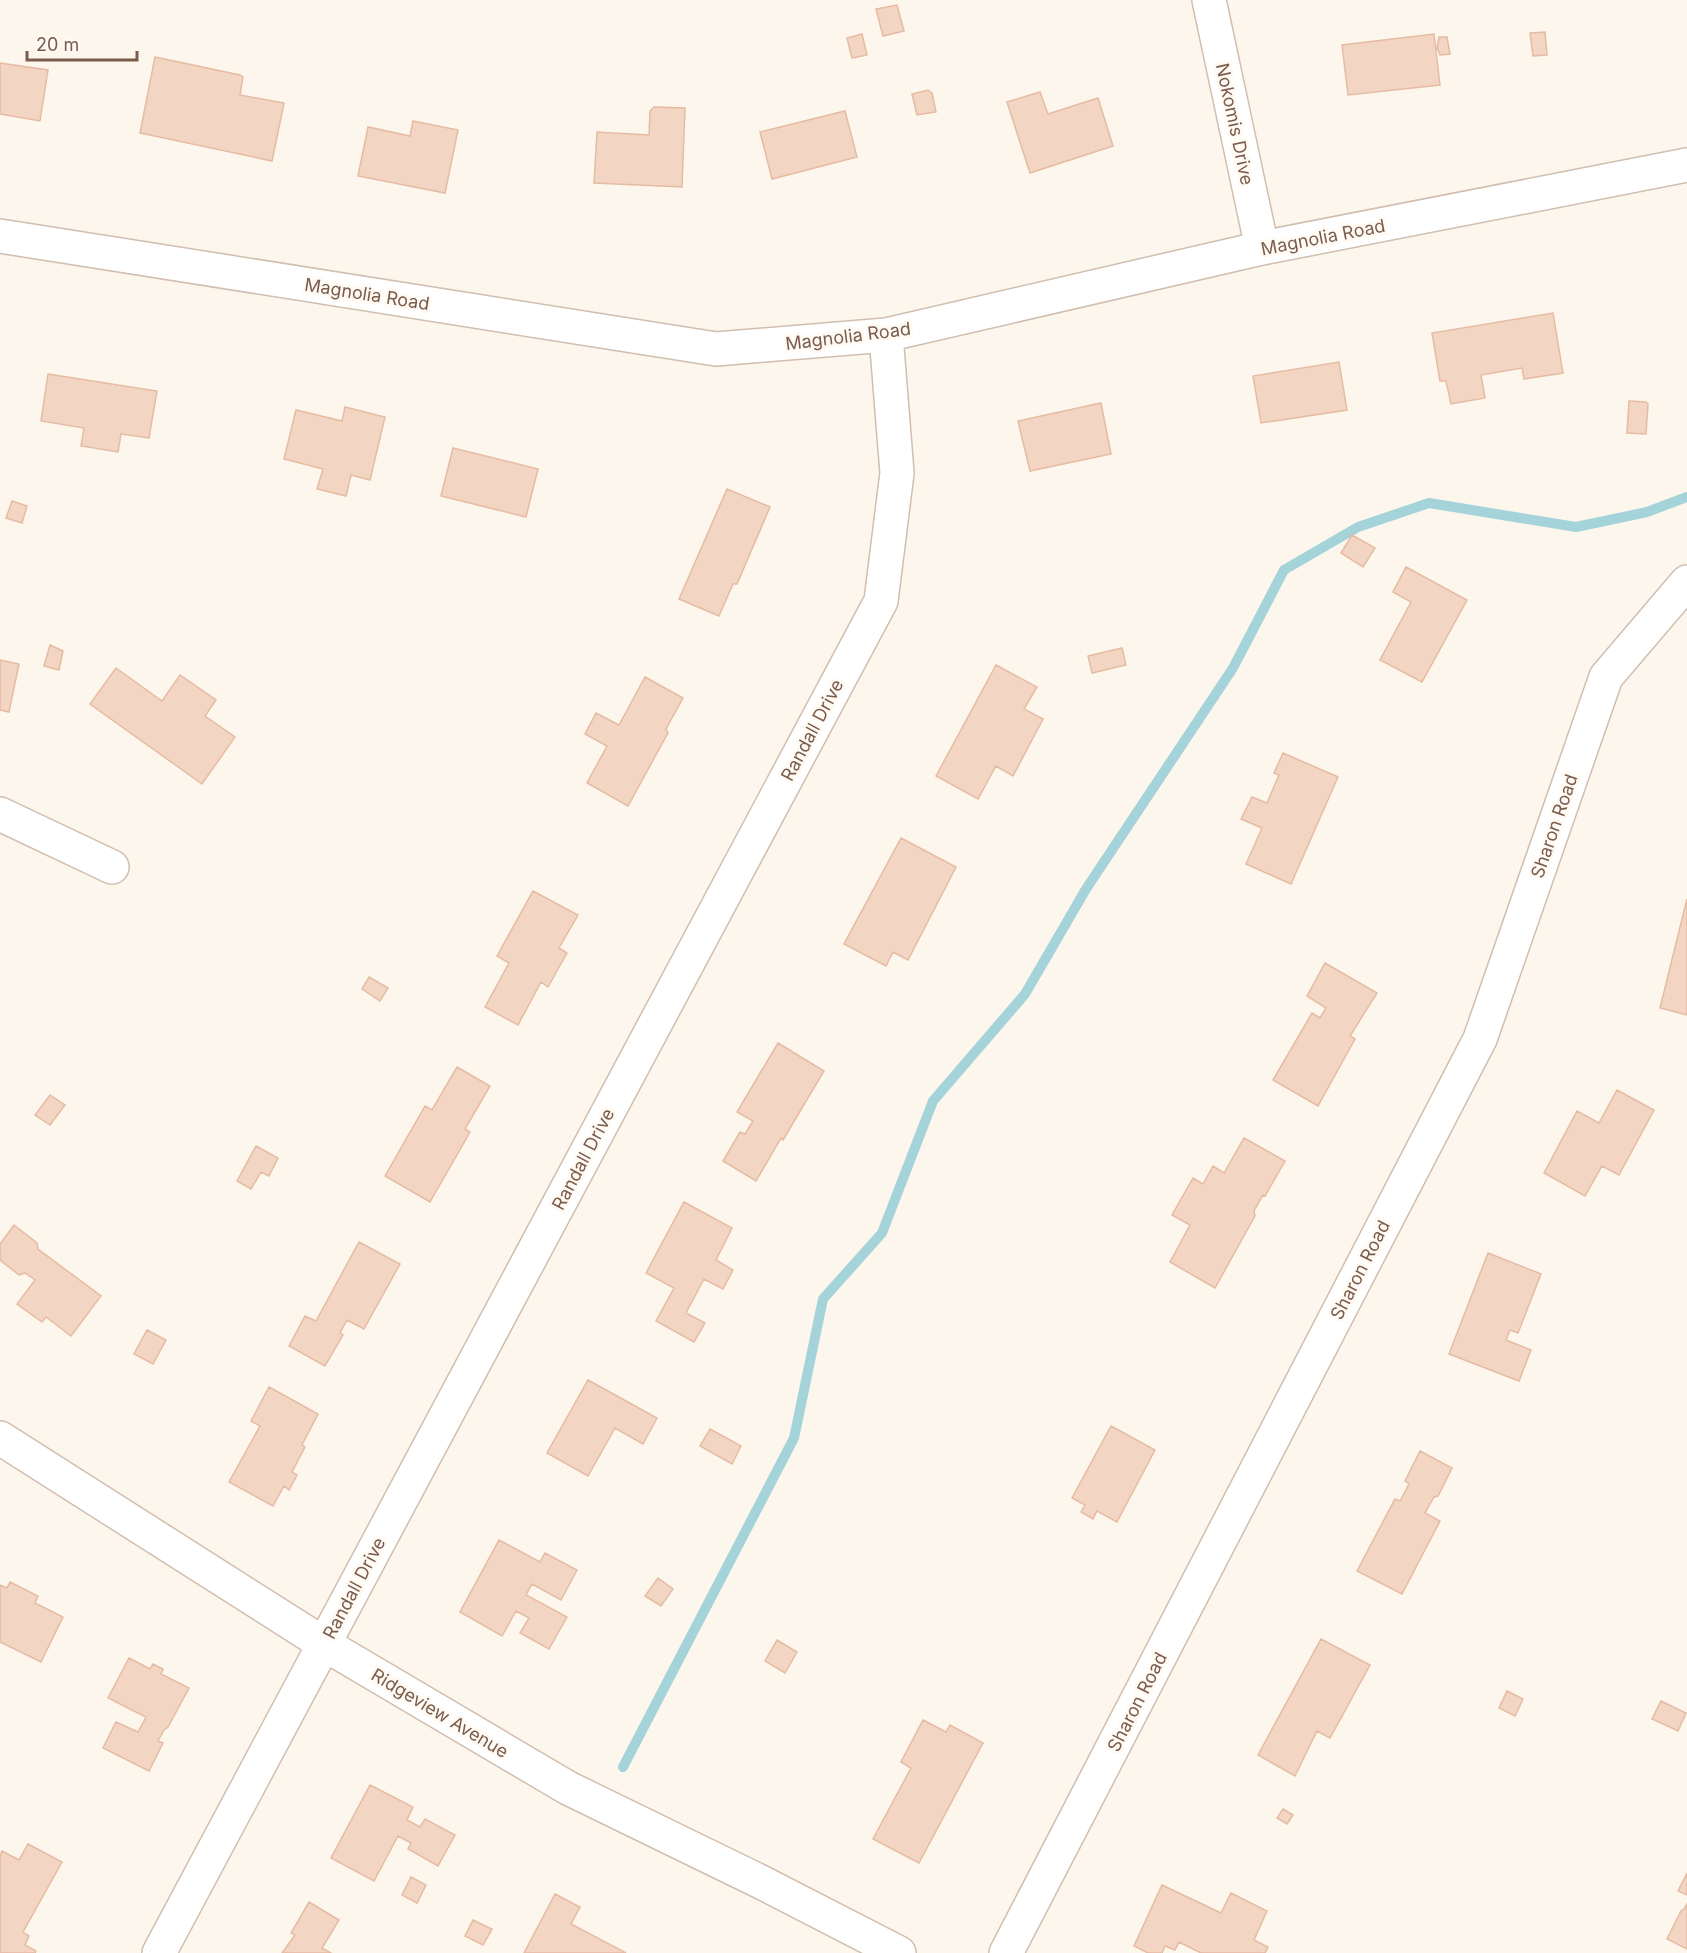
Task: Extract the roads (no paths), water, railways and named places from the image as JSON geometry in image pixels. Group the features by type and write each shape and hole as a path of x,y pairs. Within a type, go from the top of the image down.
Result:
{"street":[{"name":"Nokomis Drive","path":"1209,0 1262,248"},
{"name":"Magnolia Road","path":"0,236 716,349 886,336 1262,248 1687,165"},
{"name":"Randall Drive","path":"159,1953 881,601 897,473 886,336"},
{"name":"Sharon Road","path":"1006,1953 1480,1040 1606,677 1687,582"},
{"path":"0,814 112,867"},
{"name":"Ridgeview Avenue","path":"0,1438 324,1644 568,1788 761,1882 899,1953"}],"waterway":[{"path":"623,1767 794,1438 823,1299 882,1233 933,1101 1025,994 1086,889 1233,668 1284,570 1358,527 1429,503 1576,527 1647,512 1687,497"}]}
